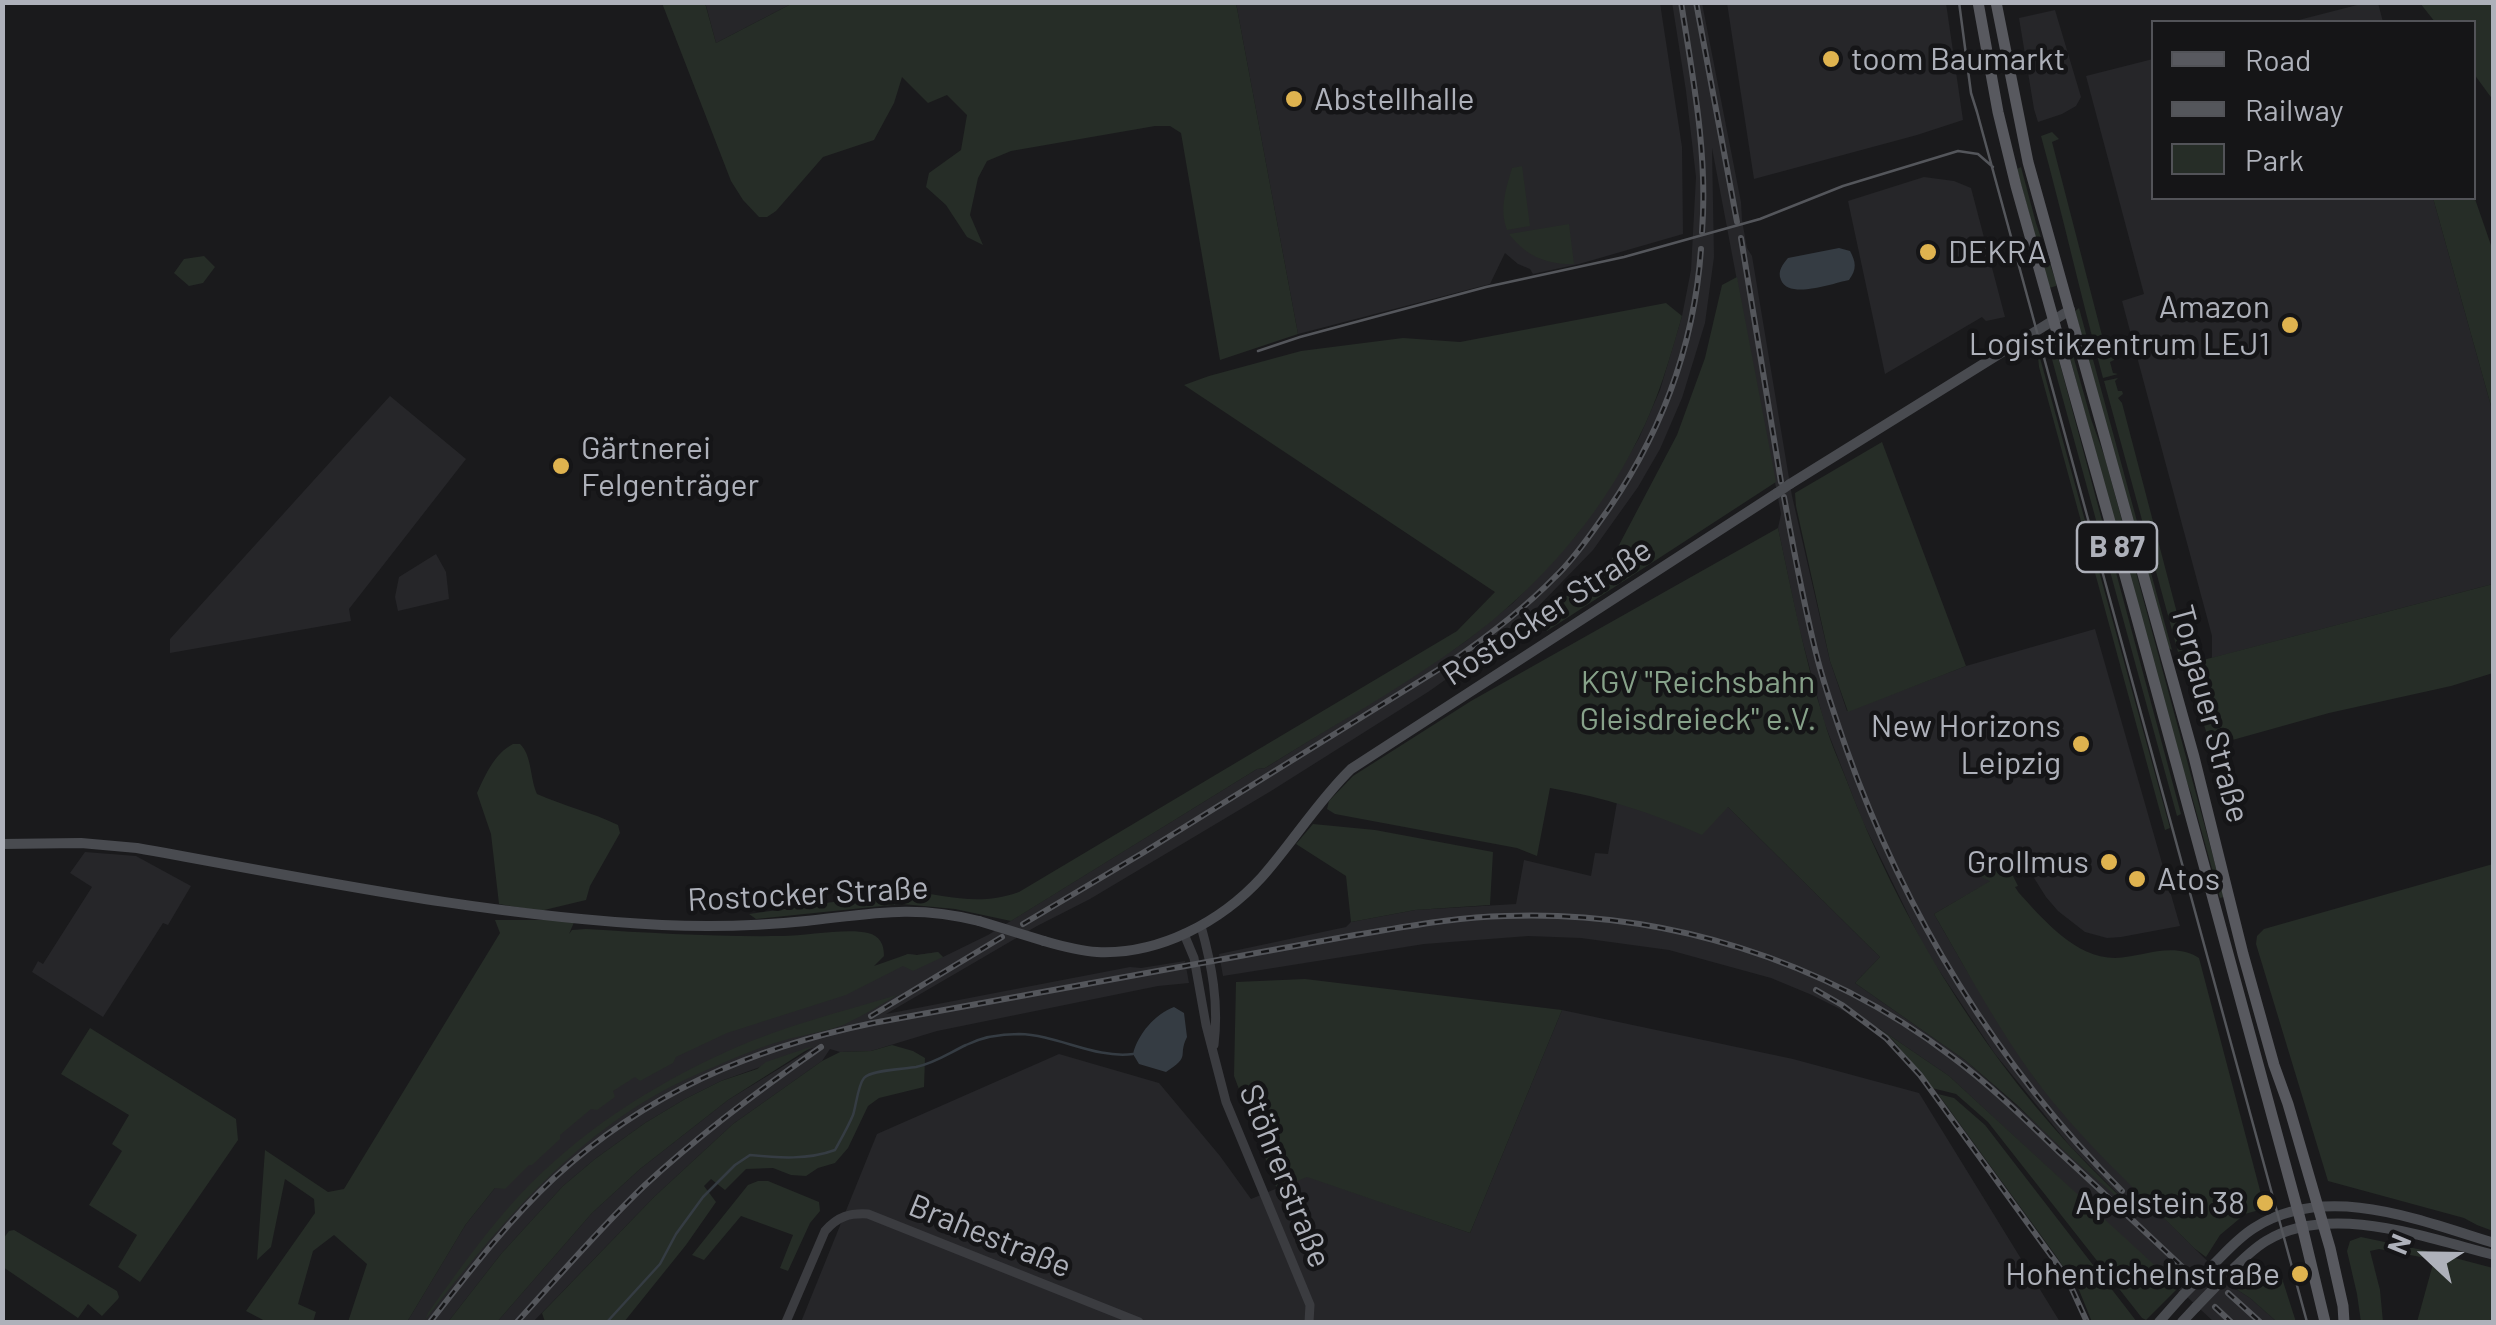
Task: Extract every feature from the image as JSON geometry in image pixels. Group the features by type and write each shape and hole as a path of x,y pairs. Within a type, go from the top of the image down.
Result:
{"main road":[{"name":"Torgauer Straße","path":"1978,2 1998,112 2325,1322"},
{"name":"Torgauer Straße","path":"1996,2 2022,135 2194,757 2243,954 2323,1224 2344,1322"},
{"name":"Rostocker Straße","path":"2,844 81,843 137,848 474,907 576,920 740,925 927,910 1095,952 1118,952 1160,943 1201,926 1246,894 1352,769 1790,484 2070,310"},
{"path":"2158,1322 2254,1228 2297,1210 2345,1205 2494,1243"},
{"path":"2182,1322 2251,1252 2302,1226 2356,1225 2494,1255"}],"street":[{"name":"Stöhrerstraße","path":"1201,926 1214,978 1214,1048"},
{"name":"Stöhrerstraße","path":"1184,934 1194,958 1206,1026 1226,1102 1310,1305 1309,1322"},
{"name":"Brahestraße","path":"786,1322 825,1231 852,1213 868,1214 1139,1322"}],"shaded area":[{"path":"705,2 793,3 716,43"},
{"path":"1672,2 1702,3 1747,248 1752,256 1792,496 1830,661 1847,711 1966,666 2095,629 2180,926 2107,938 2085,932 2058,911 2024,862 1934,914 2036,1080 2100,1153 2194,1248 2277,1322 2214,1322 1949,1076 1880,1029 1771,978 1669,950 1581,938 1528,936 1424,944 1223,976 1219,954 1415,910 1516,904 1524,860 1591,876 1595,853 1608,854 1617,802 1659,816 1728,807 1880,957 1855,983 1965,1060 2131,1207 2070,1146 1995,1054 1926,951 1862,820 1824,722 1799,628 1712,148 1714,257 1705,323 1682,398 1660,449 1593,550 1528,617 1428,692 1090,899 886,1014 1130,967 1185,961 1189,983 937,1031 871,1051 830,1049 822,1061 733,1124 654,1197 533,1322 497,1322 592,1213 640,1169 728,1100 813,1048 721,1081 645,1123 563,1186 501,1254 448,1322 407,1322 466,1224 495,1188 637,1068 908,954 938,952 943,957 988,935 1417,674 1513,603 1547,568 1577,534 1639,438 1660,390 1682,316 1691,270 1696,177"},
{"path":"1236,3 1660,3 1682,147 1683,234 1533,274 1505,253 1490,284 1298,334"},
{"path":"1727,3 1946,3 1963,120 1754,179"},
{"path":"2378,3 2382,20 2299,20"},
{"path":"2055,10 2081,97 2076,106 2038,122 2019,18"},
{"name":"Amazon Logistikzentrum LEJ1","path":"2151,60 2151,200 2434,200 2493,413 2493,584 2212,658 2212,636 2122,301 2144,294 2086,76"},
{"path":"1924,177 1971,188 2005,317 1986,321 1982,317 1885,374 1848,201"},
{"path":"1839,248 1850,251 1854,259 1849,280 1802,290 1786,286 1781,280 1780,271 1788,258"},
{"path":"390,396 466,459 349,609 351,621 170,653 170,639"},
{"path":"436,554 446,572 449,599 398,611 395,597 399,577"},
{"path":"85,852 136,856 191,886 103,1017 32,972 38,961 43,964 92,887 70,873"},
{"path":"1174,1007 1184,1013 1187,1037 1181,1059 1166,1072 1139,1064 1133,1054 1139,1039 1154,1020"},
{"path":"1562,1010 1793,1059 1919,1093 2060,1322 801,1322 877,1134 1059,1054 1159,1083 1251,1199 1307,1176 1470,1233"}],"green space":[{"path":"662,3 705,3 716,43 793,3 1236,3 1298,334 1220,360 1181,133 1170,126 1011,151 987,161 978,178 970,215 983,245 967,237 946,205 926,187 929,173 961,150 967,115 947,95 928,103 902,77 894,103 874,140 823,157 776,211 759,217 731,181"},
{"path":"2420,3 2493,3 2493,100 2476,77 2476,20 2433,20"},
{"path":"2052,132 2059,139 2052,142 2107,355 2114,356 2110,362 2113,373 2118,374 2103,378 2041,136"},
{"path":"1522,166 1530,226 1507,230 1503,207 1506,191 1512,168"},
{"path":"2021,167 2056,282 2056,286 2049,288 2017,169"},
{"path":"2434,200 2475,200 2493,251 2493,413"},
{"path":"1569,224 1574,264 1538,258 1509,234"},
{"path":"204,256 215,267 203,283 189,286 174,273 184,259"},
{"path":"1737,277 1776,482 1547,631 1538,624 1549,609 1609,564 1677,435 1705,358 1722,285"},
{"path":"1666,303 1682,316 1668,363 1645,424 1605,497 1564,550 1517,599 1417,675 1011,921 955,909 902,904 756,919 749,914 903,892 988,899 1019,892 1457,631 1495,592 1184,385 1301,351 1403,338 1460,342"},
{"path":"2079,308 2172,650 2167,647 2075,311"},
{"path":"2063,332 2105,458 2224,897 2220,898 2179,762"},
{"path":"2047,341 2058,357 2181,814 2177,816"},
{"path":"2037,347 2170,828 2165,830 2039,367"},
{"path":"2118,378 2118,391 2123,394 2118,398 2183,636 2190,635 2188,648 2178,652 2104,381"},
{"path":"1882,442 1966,666 1848,712 1830,661 1795,493"},
{"name":"KGV \"Reichsbahn Gleisdreieck\" e.V.","path":"1778,528 1804,648 1829,736 1868,833 1915,929 1971,1020 2035,1106 2145,1221 1965,1060 1855,983 1880,957 1728,807 1702,835 1628,807 1550,788 1537,856 1517,848 1335,814 1327,809 1329,801 1353,776 1471,701"},
{"path":"2493,584 2493,673 2211,746 2184,665"},
{"path":"513,744 520,744 527,754 537,794 618,825 620,833 586,900 540,911 499,904 491,834 477,793 496,759"},
{"path":"1313,824 1375,830 1493,852 1490,905 1415,910 1351,922 1346,876 1296,844"},
{"path":"2007,864 2019,893 2061,935 2086,952 2115,958 2179,951 2199,958 2262,1198 2259,1210 2245,1214 2220,1235 2206,1257 2053,1102 1982,998 1934,914 1990,881 1981,877 1982,867"},
{"path":"2494,864 2493,1231 2464,1218 2328,1181 2256,944 2264,929"},
{"path":"495,920 575,920 569,934 586,929 757,936 859,932 876,936 882,944 884,956 874,966 908,954 938,952 943,957 913,971 903,966 846,995 727,1033 676,1057 673,1063 640,1081 635,1077 613,1091 615,1097 597,1110 591,1109 505,1189 495,1188 466,1224 407,1322 348,1322 367,1264 334,1235 313,1251 298,1304 316,1312 313,1322 267,1322 246,1311 315,1213 314,1199 285,1179 271,1247 257,1260 265,1150 328,1192 344,1189 500,933"},
{"path":"1305,979 1562,1010 1470,1233 1307,1177 1277,1189 1234,1076 1236,982"},
{"path":"897,995 844,1024 761,1048 693,1076 614,1122 544,1181 425,1320 471,1254 517,1198 564,1153 616,1114 671,1079 750,1041"},
{"path":"90,1028 236,1119 238,1140 140,1282 118,1267 137,1235 89,1205 122,1151 112,1144 129,1115 61,1074"},
{"path":"1880,1029 1949,1076 2177,1289 2146,1320 2142,1318 1988,1122 1956,1094 1932,1088"},
{"path":"892,1045 925,1058 924,1087 879,1098 868,1106 848,1148 835,1163 806,1176 773,1168 746,1169 725,1190 711,1179 704,1186 716,1202 624,1322 545,1322 542,1313 654,1197 733,1124 840,1052 871,1051"},
{"path":"813,1046 728,1100 640,1169 592,1213 497,1322 448,1322 501,1254 563,1186 595,1159 685,1099 766,1062"},
{"path":"1938,1094 1954,1098 1985,1125 2137,1322 2092,1322 2079,1290"},
{"path":"768,1181 819,1202 820,1211 810,1223 788,1271 780,1268 793,1235 741,1216 704,1260 692,1255 748,1185"},
{"path":"14,1230 117,1291 118,1299 102,1316 88,1304 78,1318 3,1267 3,1239"},
{"path":"2361,1237 2427,1251 2426,1258 2379,1249 2370,1251 2383,1322 2361,1322 2347,1251 2350,1241"},
{"path":"2436,1253 2493,1268 2493,1322 2417,1322"},
{"path":"2270,1266 2280,1272 2296,1322 2277,1322 2236,1289"}],"waterway":[{"path":"607,1322 660,1264 703,1197 735,1165 750,1155 804,1157 835,1150 867,1075 923,1065 972,1042 1005,1035 1034,1035 1105,1053 1133,1054"}],"tram line":[{"path":"1959,2 1971,93 2307,1322"},
{"path":"1258,351 1486,287 1624,257 1760,219 1843,186 1958,151 1978,154 1993,167"}],"railway":[{"path":"1681,2 1701,145 1702,232"},
{"path":"1696,2 1737,222"},
{"path":"1741,238 1781,482"},
{"path":"1023,924 1449,663 1543,589 1583,544 1619,493 1655,428 1681,359 1701,249"},
{"path":"1784,497 1824,683 1869,809 1896,869 1926,928 1995,1040 2077,1143 2122,1191"},
{"path":"430,1322 489,1247 554,1178 589,1148 663,1098 743,1061 828,1033 873,1023 1355,935 1449,920 1505,916 1565,916 1683,932 1796,968 1850,993 1902,1022 1979,1078 2191,1275"},
{"path":"871,1016 1002,937"},
{"path":"1816,990 1886,1038 1920,1075 2066,1276 2087,1322"},
{"path":"517,1322 611,1219 665,1167 730,1113 821,1047"},
{"path":"2228,1293 2260,1322"},
{"path":"2215,1307 2231,1322"}],"place":[{"name":"toom Baumarkt","path":"1831,59"},
{"name":"Abstellhalle","path":"1294,99"},
{"name":"DEKRA","path":"1928,252"},
{"name":"Amazon Logistikzentrum LEJ1","path":"2290,325"},
{"name":"Gärtnerei Felgenträger","path":"561,466"},
{"name":"New Horizons Leipzig","path":"2081,744"},
{"name":"Grollmus","path":"2109,862"},
{"name":"Atos","path":"2137,879"},
{"name":"Apelstein 38","path":"2265,1203"},
{"name":"Hohentichelnstraße","path":"2300,1274"}]}
